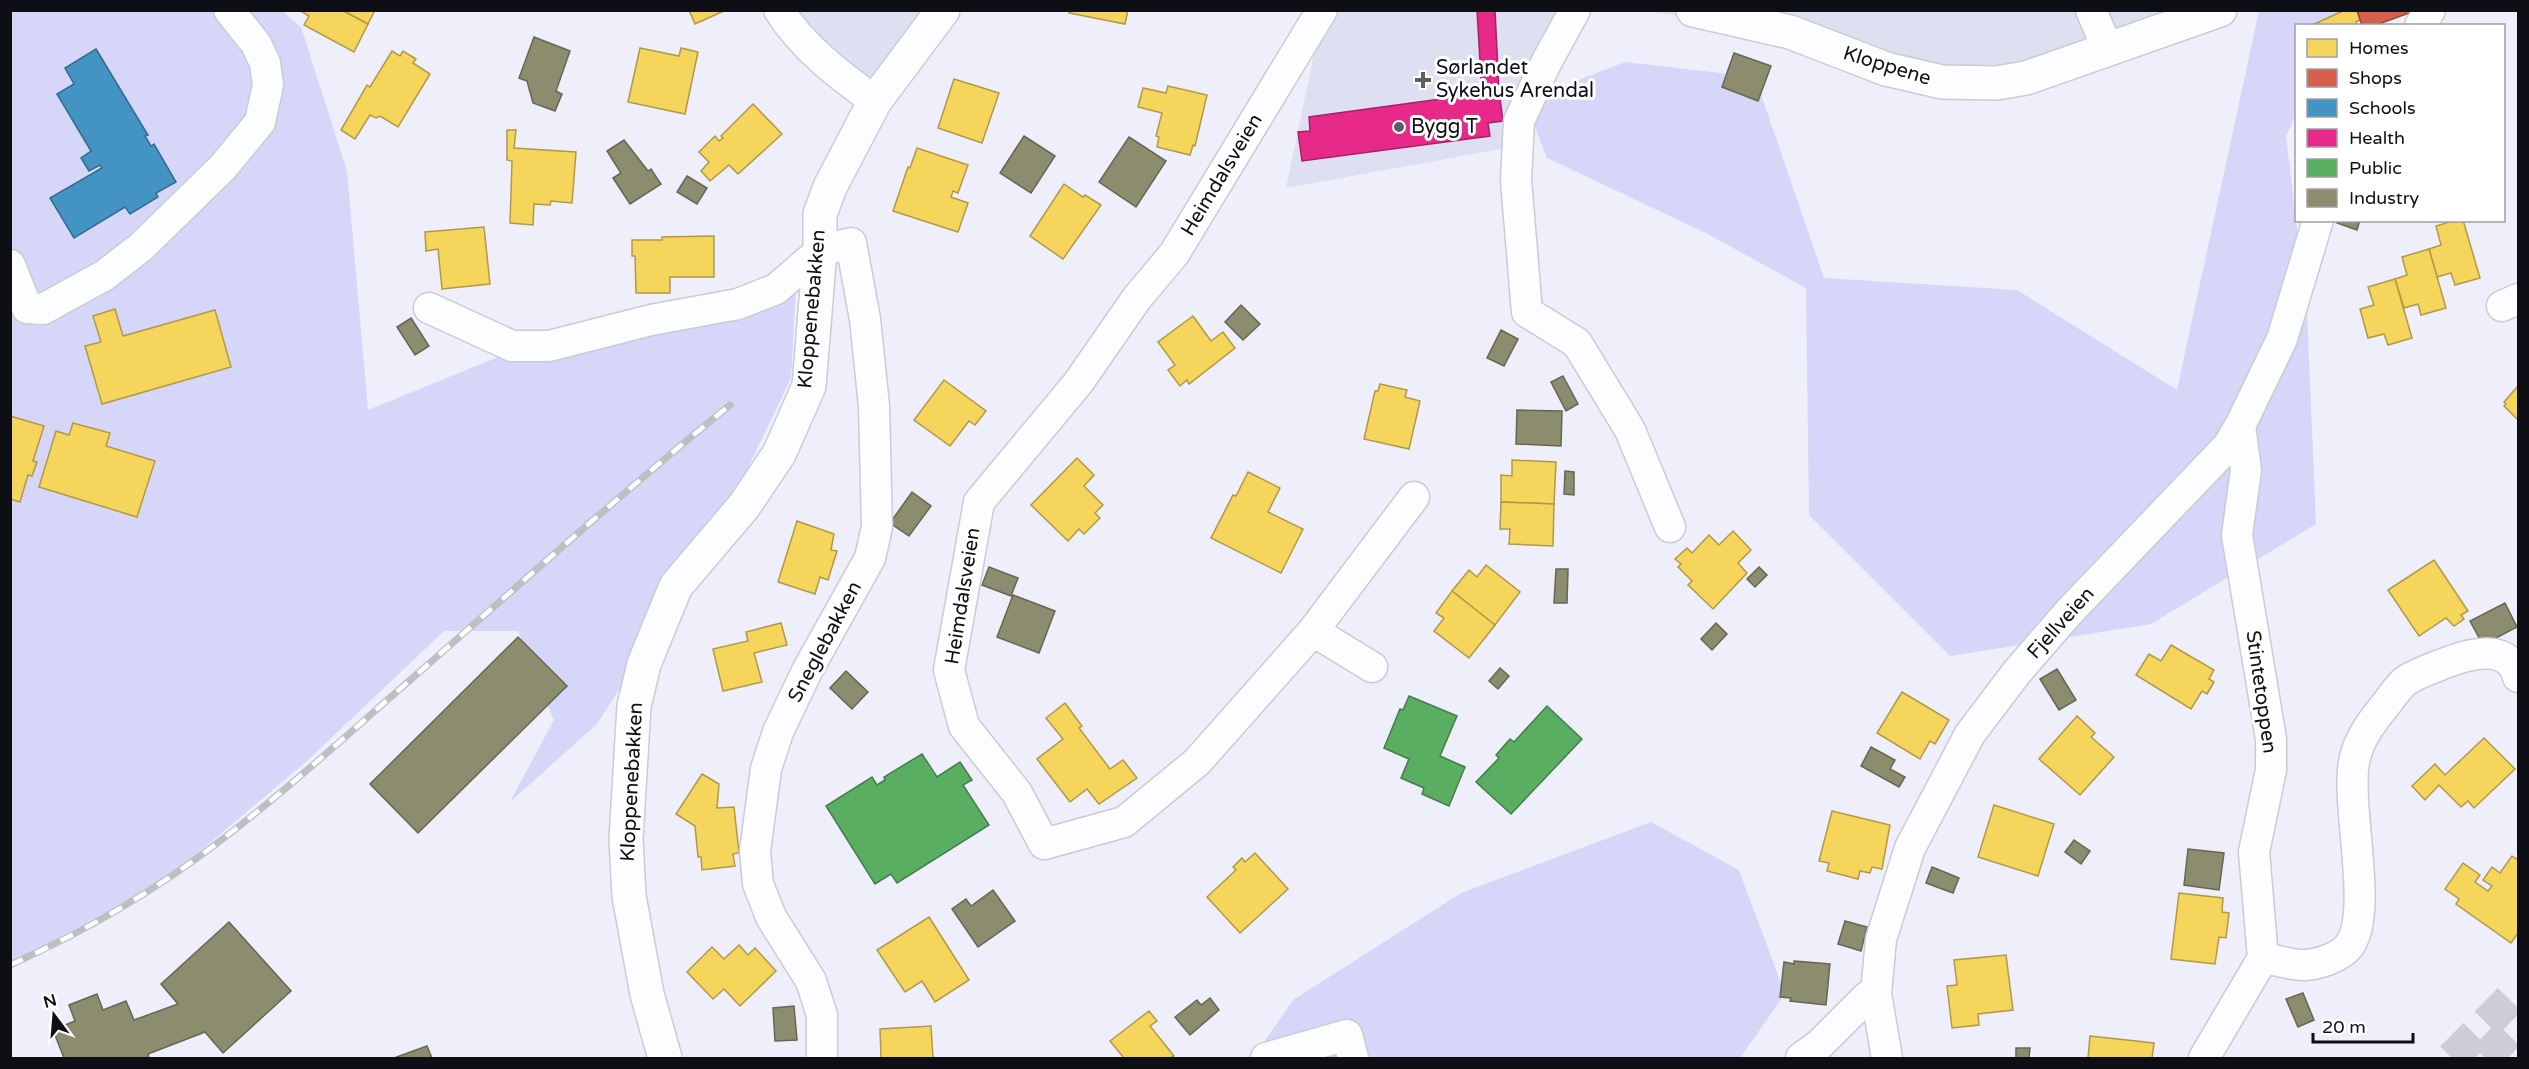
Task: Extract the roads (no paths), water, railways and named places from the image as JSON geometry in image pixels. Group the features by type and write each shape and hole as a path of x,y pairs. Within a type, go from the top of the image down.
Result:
{"main road":[{"name":"Kloppenebakken","path":"665,1059 647,994 629,896 626,839 634,706 644,664 676,586 744,506 779,454 808,386 820,251 820,214 830,187 875,101 943,10"},
{"name":"Kloppene","path":"1693,10 1790,32 1886,69 1942,82 1997,82 2026,78 2220,10"}],"street":[{"path":"10,265 27,308 43,309 105,275 141,247 223,167 260,122 268,85 265,63 256,44 229,10"},
{"path":"779,10 794,33 844,78 875,101"},
{"name":"Heimdalsveien","path":"1313,631 1197,762 1124,822 1044,843 1017,794 964,726 950,670 979,502 1078,383 1137,298 1174,254 1322,10"},
{"path":"1575,10 1547,61 1519,121 1516,180 1527,312 1577,343 1630,430 1670,527"},
{"path":"2091,10 2108,50"},
{"path":"2421,24 2430,10"},
{"name":"Fjellveien","path":"1887,1059 1876,994 1881,939 1911,848 1970,734 2017,672 2070,612 2228,446 2282,339 2317,222"},
{"name":"Sneglebakken","path":"820,251 851,243 866,319 874,406 877,527 870,558 807,671 778,732 766,770 755,851 758,884 771,917 811,981 822,1015 822,1057"},
{"path":"429,308 512,346 549,346 651,320 738,304 776,289 820,251"},
{"name":"Stintetoppen","path":"2240,426 2246,470 2237,536 2271,739 2271,770 2254,852 2264,958"},
{"path":"1372,667 1313,631 1414,497"},
{"path":"2204,1059 2264,958 2304,965 2339,955 2349,946 2355,935 2360,906 2351,790 2354,760 2371,722 2405,681 2462,657 2488,652 2505,656 2515,666 2518,677"},
{"path":"1801,1059 1819,1045 1868,996 1876,994"},
{"path":"1266,1059 1347,1035 1353,1059"}],"tunnel":[{"path":"2452,1058 2518,991"},
{"path":"2485,1058 2518,1024"}],"railway":[{"path":"10,965 63,940 140,897 265,806 611,505 730,405"}],"place":[{"name":"Sørlandet Sykehus Arendal","path":"1423,80"},
{"name":"Bygg T","path":"1399,127"}]}
